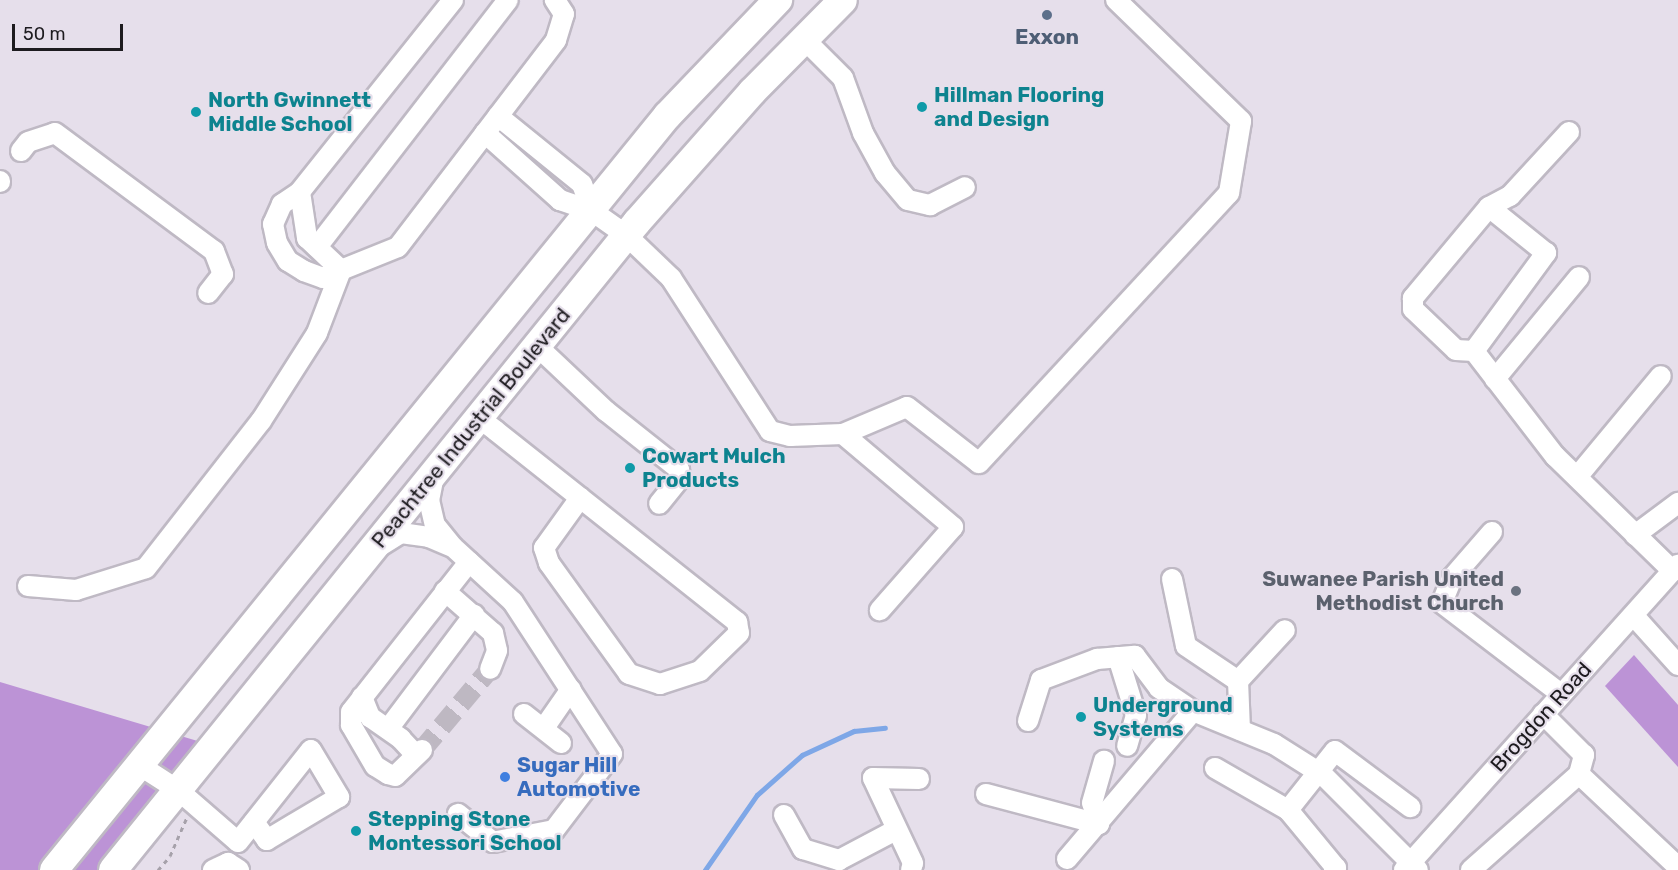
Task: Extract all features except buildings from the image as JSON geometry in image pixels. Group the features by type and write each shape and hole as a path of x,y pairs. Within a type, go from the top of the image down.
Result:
{"highway":[{"name":"Peachtree Industrial Boulevard","path":"54,870 667,116 778,0"},
{"name":"Peachtree Industrial Boulevard","path":"113,870 183,802 374,550 627,235 702,146 843,0"}],"street":[{"path":"453,0 300,192 282,204 273,224 276,243 288,261 304,271 323,278 398,247 556,40 564,14 555,0"},
{"path":"317,247 508,0"},
{"path":"485,133 560,200 592,211 627,235 670,278 770,431 790,436 843,434 907,407 979,463 1229,193 1241,121 1116,0"},
{"path":"804,39 843,78 863,133 885,173 908,200 930,205 965,187"},
{"path":"498,116 582,184 592,211"},
{"path":"1569,132 1510,196 1489,207 1413,298 1413,309 1456,350 1474,351 1555,456 1635,535 1675,568"},
{"path":"21,151 28,142 55,133 214,251 223,274 208,293"},
{"path":"300,192 307,238 341,270"},
{"path":"1474,351 1546,253 1489,207"},
{"path":"28,586 76,590 146,567 261,421 317,333 341,270"},
{"path":"1495,379 1579,277"},
{"path":"537,346 606,411 679,470 680,477 658,504"},
{"path":"1576,477 1661,375"},
{"path":"479,418 737,622 739,633 700,671 660,684 628,674 549,563 544,548 580,498"},
{"path":"843,434 952,527 880,610"},
{"path":"434,475 429,500 435,525 453,547 513,602 612,754 554,830 494,842 458,814"},
{"path":"1635,535 1678,503"},
{"path":"1492,532 1452,578 1442,603 1562,694"},
{"path":"374,550 401,533 429,537 453,547"},
{"path":"362,696 370,717 419,753 395,776 375,766 351,725 351,712 362,696 469,562"},
{"name":"Brogdon Road","path":"1410,868 1543,714 1675,568"},
{"path":"1172,579 1186,646 1238,681"},
{"path":"445,591 474,615 498,642 490,669"},
{"path":"388,729 474,615"},
{"path":"1634,616 1677,660"},
{"path":"1240,730 1238,681 1285,630"},
{"path":"1028,721 1041,680 1097,659 1135,656 1159,688 1193,711 1274,744 1316,772 1410,868"},
{"path":"1118,657 1136,715 1127,746"},
{"path":"544,728 571,689"},
{"path":"1067,859 1193,711"},
{"path":"524,714 561,743"},
{"path":"1471,870 1579,774 1584,755 1543,714"},
{"path":"139,765 183,802 238,842 311,750 339,796 267,840 255,822"},
{"path":"1288,810 1335,751 1410,807"},
{"path":"1099,824 1092,803 1104,762"},
{"path":"1215,768 1288,810 1336,868 1334,870"},
{"path":"1579,774 1678,867"},
{"path":"915,868 873,778 919,779"},
{"path":"986,794 1099,824"},
{"path":"784,815 803,849 839,860 896,830"},
{"path":"227,868 232,837"}],"path":[{"path":"158,870 170,856 183,802"}],"shaded area":[{"path":"1634,655 1678,705 1678,767 1605,686"},
{"path":"0,682 221,748 119,870 0,870"}],"waterway":[{"path":"705,870 757,795 802,755 854,731 885,728"}],"tunnel":[{"path":"422,750 490,669"}],"place":[{"name":"Exxon","path":"1047,15"},
{"name":"Hillman Flooring and Design","path":"922,107"},
{"name":"North Gwinnett Middle School","path":"196,112"},
{"name":"Cowart Mulch Products","path":"630,468"},
{"name":"Suwanee Parish United Methodist Church","path":"1516,591"},
{"name":"Underground Systems","path":"1081,717"},
{"name":"Sugar Hill Automotive","path":"505,777"},
{"name":"Stepping Stone Montessori School","path":"356,831"}]}
